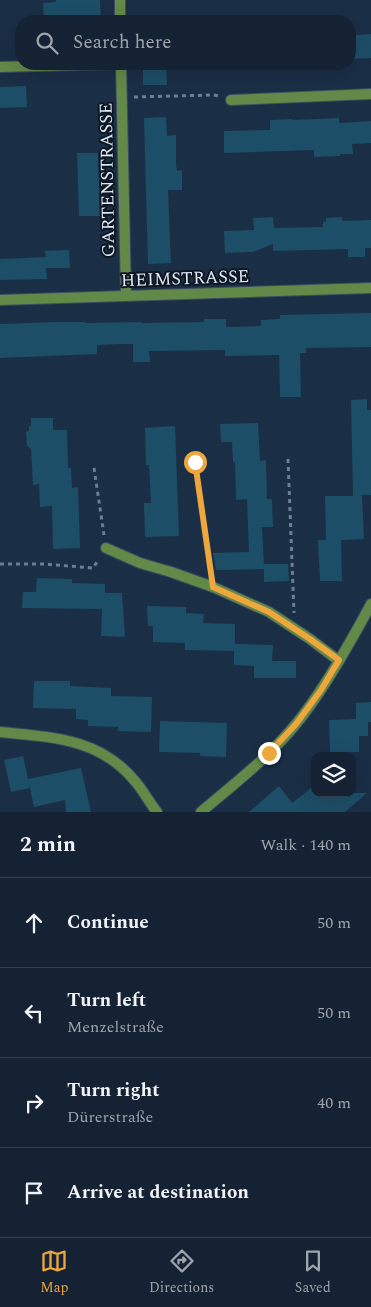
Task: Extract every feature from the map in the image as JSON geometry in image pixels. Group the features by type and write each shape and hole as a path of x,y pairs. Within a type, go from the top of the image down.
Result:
{"street":[{"path":"120,0 120,15"},
{"path":"0,67 15,67"},
{"name":"GARTENSTRASSE","path":"121,70 126,296"},
{"path":"231,100 371,94"},
{"name":"HEIMSTRASSE","path":"0,300 371,288"},
{"path":"106,548 140,563 213,587 269,612 339,660"},
{"path":"201,812 269,753 296,724 321,690 371,604"},
{"path":"0,732 66,740 101,752 118,764 134,780 157,812"}],"path":[{"path":"121,98 214,95 231,100"},
{"path":"288,459 295,629"},
{"path":"195,462 213,587"},
{"path":"0,564 44,564 93,568 106,548 94,468"}],"building":[{"path":"56,0 100,0 101,15 44,15 43,3 56,2"},
{"path":"371,34 371,58 356,59 356,35"},
{"path":"143,70 166,70 167,85 143,85"},
{"path":"26,86 27,107 0,108 0,87"},
{"path":"166,117 167,136 176,135 176,163 177,171 182,170 182,190 168,190 171,263 148,264 144,118"},
{"path":"339,118 339,123 371,121 371,143 352,144 353,154 340,154 340,156 314,157 314,150 224,153 224,131 270,130 270,120"},
{"path":"77,153 98,153 100,216 79,216"},
{"path":"273,217 274,228 323,227 323,222 326,222 326,218 342,217 342,221 371,220 371,248 365,248 365,257 348,257 348,249 273,251 273,244 253,252 225,253 224,231 254,230 253,218"},
{"path":"69,250 70,268 46,268 47,279 0,280 0,259 46,257 45,251"},
{"path":"371,313 371,347 306,348 306,353 300,353 301,397 280,397 279,355 225,356 225,350 149,351 150,362 133,362 133,344 119,344 97,345 97,354 0,358 0,324 204,322 204,319 226,319 226,327 261,326 261,320 280,319 280,315"},
{"path":"367,399 367,410 371,410 371,495 362,495 364,539 341,540 342,581 320,581 318,540 326,540 325,496 353,496 351,400"},
{"path":"31,418 53,418 53,430 67,430 68,468 71,468 72,488 78,487 80,548 53,549 52,506 40,507 39,484 33,485 31,449 27,446 26,432 29,431 29,426 31,426"},
{"path":"258,423 260,461 266,460 267,499 272,499 273,527 262,527 264,567 264,564 288,564 289,581 264,582 264,569 216,570 213,553 249,552 247,499 236,500 235,462 233,462 232,442 221,442 220,424"},
{"path":"175,426 179,536 145,537 144,503 151,503 149,465 146,465 145,428"},
{"path":"37,578 72,579 72,583 105,584 105,593 122,593 125,637 101,636 102,609 22,608 23,592 36,592"},
{"path":"147,606 186,607 186,613 204,614 203,623 235,624 235,644 273,645 272,661 296,661 296,678 254,678 254,666 234,665 234,651 185,650 185,643 153,642 153,626 148,626"},
{"path":"34,681 70,681 70,686 111,688 111,696 152,697 151,732 118,731 119,727 88,726 88,720 76,719 76,709 33,708"},
{"path":"371,702 371,722 368,722 368,736 359,736 359,752 330,752 329,720 356,719 356,703"},
{"path":"160,721 227,723 226,757 200,756 200,753 159,752"},
{"path":"23,756 30,788 11,792 4,760"},
{"path":"81,768 91,812 66,812 65,800 34,807 28,779"},
{"path":"279,786 292,803 311,788 311,797 356,797 356,793 367,793 345,812 249,812"}],"route":[{"path":"195,462 213,587 269,612 339,660 321,690 296,724 269,753"}]}
